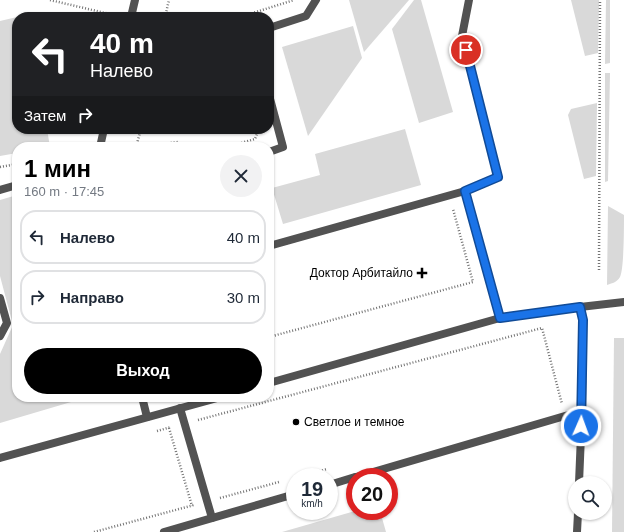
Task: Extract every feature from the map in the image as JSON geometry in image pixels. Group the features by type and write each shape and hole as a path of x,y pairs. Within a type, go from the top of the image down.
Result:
{"lane":[{"path":"132,12 135,0"},
{"path":"274,26 306,16 316,0"},
{"path":"274,245 465,191 498,177 462,36 469,0"},
{"path":"274,114 283,147 274,150"},
{"path":"0,190 12,186"},
{"path":"465,191 500,318"},
{"path":"0,298 6,323 0,336"},
{"path":"274,382 500,318 624,302"},
{"path":"579,476 583,320 580,307"},
{"path":"144,402 148,417"},
{"path":"0,458 202,402"},
{"path":"180,408 212,518"},
{"path":"387,468 582,411"},
{"path":"164,532 286,497"},
{"path":"577,532 578,520"}],"path":[{"path":"50,0 100,12"},
{"path":"165,12 169,0"},
{"path":"256,12 294,0"},
{"path":"599,270 600,0"},
{"path":"244,142 255,139 257,134"},
{"path":"0,167 12,165"},
{"path":"274,336 473,282 452,207"},
{"path":"274,400 542,328 563,406"},
{"path":"153,432 266,402"},
{"path":"169,428 192,506"}],"shaded area":[{"path":"349,0 409,0 364,52"},
{"path":"414,0 421,0 453,112 419,123 392,29"},
{"path":"571,0 599,0 598,53 585,56"},
{"path":"606,0 610,0 610,63 605,64"},
{"path":"12,18 12,134 48,134 49,142 12,142 12,154 0,156 0,21"},
{"path":"353,26 362,58 308,136 282,47"},
{"path":"605,73 610,73 608,181 605,182"},
{"path":"597,103 596,176 584,179 568,115 571,109"},
{"path":"405,129 421,185 283,224 274,195 274,187 320,175 315,154"},
{"path":"12,196 12,321 0,276 0,200"},
{"path":"608,206 624,215 624,229 623,257 620,277 613,283 607,285"},
{"path":"12,327 12,402 71,402 0,423 0,354"},
{"path":"614,338 624,338 624,532 612,532"},
{"path":"346,514 346,520 383,520 386,532 282,532 324,520 338,520 338,516"}],"place":[{"name":"Доктор Арбитайло","path":"422,273"},
{"name":"Светлое и темное","path":"296,422"}],"route":[{"path":"466,50 498,177 465,191 500,318 580,307 583,320 581,426"}]}
